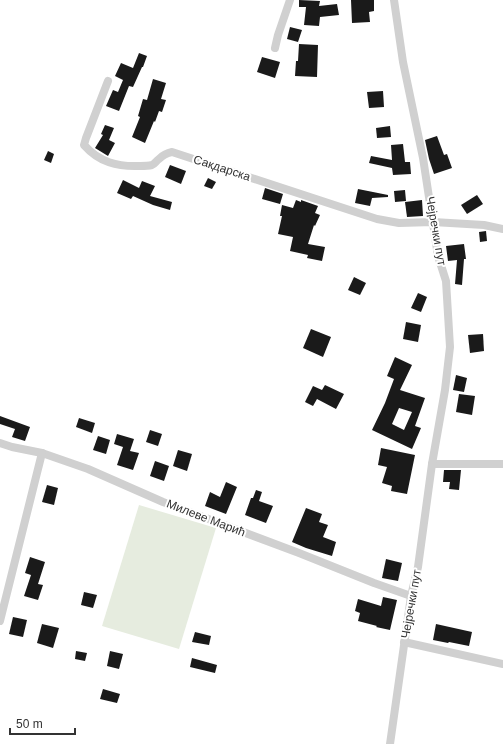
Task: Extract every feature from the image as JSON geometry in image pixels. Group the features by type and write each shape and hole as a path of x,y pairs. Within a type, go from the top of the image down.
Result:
{"street":[{"path":"275,48 290,0"},
{"name":"Чејречки пут","path":"390,744 411,596 418,566 432,464 445,390 450,347 446,281 438,256 423,158 403,62 394,0"},
{"name":"Сакдарска","path":"108,81 84,145 103,160 126,166 148,166 153,164 160,157 172,152 377,219 399,223 433,222"},
{"path":"433,222 484,225 503,229"},
{"name":"Милеве Мaрић","path":"0,444 42,453 88,470 163,502 299,553 374,584 411,596"},
{"path":"0,621 42,453"},
{"path":"432,464 503,464"},
{"path":"404,642 503,664"}],"shaded area":[{"path":"139,505 216,528 179,649 102,626"}],"building":[{"path":"299,0 320,1 319,6 337,4 339,15 320,17 319,26 304,25 306,7 299,7"},
{"path":"351,0 374,0 374,11 369,12 370,22 352,23"},
{"path":"290,27 302,30 298,42 287,39"},
{"path":"299,44 318,45 317,77 295,76"},
{"path":"139,53 147,56 133,87 129,86 119,111 106,106 113,90 118,92 123,80 115,76 121,63 133,68"},
{"path":"262,57 280,62 275,78 257,72"},
{"path":"153,79 166,83 161,99 166,100 162,112 159,111 145,143 132,137 140,117 138,116 143,99 147,100"},
{"path":"383,91 384,107 369,108 367,92"},
{"path":"105,125 114,128 109,140 115,143 108,156 95,148 103,135 101,134"},
{"path":"390,126 391,137 377,138 376,128"},
{"path":"437,136 444,155 447,154 452,168 434,174 425,140"},
{"path":"403,144 405,162 410,162 411,174 393,175 392,168 369,163 371,156 392,160 391,145"},
{"path":"48,151 54,154 51,163 44,160"},
{"path":"170,165 186,171 181,184 165,177"},
{"path":"208,178 216,182 212,189 204,186"},
{"path":"123,180 139,188 142,181 155,186 150,196 172,202 170,210 153,205 133,196 131,199 117,193"},
{"path":"265,188 283,194 280,204 262,199"},
{"path":"358,189 388,195 388,197 372,198 370,206 355,203"},
{"path":"405,190 406,201 395,202 394,191"},
{"path":"477,195 483,204 467,214 461,205"},
{"path":"296,200 301,202 301,200 318,206 315,213 320,215 315,226 314,225 308,244 325,247 322,261 307,258 308,255 290,251 293,237 278,234 282,216 280,216 282,205 293,208"},
{"path":"422,200 423,216 407,217 405,202"},
{"path":"486,231 487,241 480,242 479,232"},
{"path":"464,244 466,259 464,259 462,285 455,284 457,260 448,261 446,246"},
{"path":"354,277 366,283 360,295 348,290"},
{"path":"418,293 427,297 421,312 411,308"},
{"path":"406,322 421,325 418,342 403,339"},
{"path":"311,329 331,337 323,357 303,348"},
{"path":"483,334 484,351 470,353 468,335"},
{"path":"395,357 412,365 400,390 425,398 415,426 421,428 412,449 372,430 385,403 394,379 387,376","holes":["399,408 412,412 404,430 392,424"]},
{"path":"456,375 467,378 464,392 453,390"},
{"path":"325,385 344,394 336,409 317,399 313,406 305,402 313,386 322,390"},
{"path":"459,394 475,396 472,415 456,412"},
{"path":"0,416 30,427 25,441 12,437 15,429 0,424"},
{"path":"79,418 95,423 92,433 76,427"},
{"path":"150,430 162,434 158,446 146,442"},
{"path":"117,434 134,439 130,451 139,453 133,470 117,465 123,447 114,444"},
{"path":"98,436 110,440 106,454 93,450"},
{"path":"381,448 415,455 407,494 391,491 392,486 382,483 387,467 378,465"},
{"path":"178,450 192,454 187,471 173,466"},
{"path":"155,461 169,466 164,481 150,476"},
{"path":"444,470 461,470 459,490 449,489 450,482 443,482"},
{"path":"226,482 237,487 226,514 205,506 210,492 220,497"},
{"path":"47,485 58,488 54,505 42,502"},
{"path":"256,490 262,492 259,501 273,506 266,523 245,515 251,498 253,498"},
{"path":"306,508 322,514 319,522 328,525 323,537 336,542 332,556 292,542"},
{"path":"30,557 45,562 38,584 43,585 38,600 24,596 31,575 25,573"},
{"path":"386,559 402,563 398,581 382,578"},
{"path":"84,592 97,595 93,608 81,605"},
{"path":"383,597 397,600 390,630 358,621 360,613 355,611 358,599 381,606"},
{"path":"13,617 27,620 23,637 9,634"},
{"path":"42,624 59,628 53,648 37,643"},
{"path":"436,624 472,632 469,646 433,640"},
{"path":"195,632 211,636 209,645 192,642"},
{"path":"76,651 87,653 85,661 75,659"},
{"path":"110,651 123,654 119,669 107,666"},
{"path":"192,658 217,665 215,673 190,667"},
{"path":"103,689 120,694 117,703 100,699"}]}
